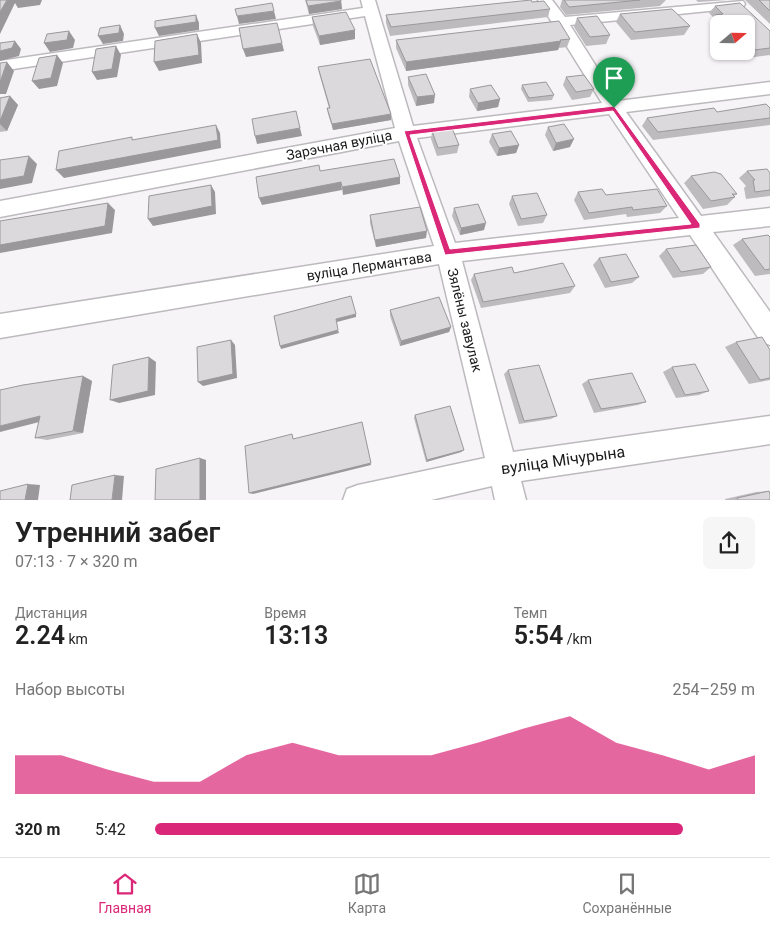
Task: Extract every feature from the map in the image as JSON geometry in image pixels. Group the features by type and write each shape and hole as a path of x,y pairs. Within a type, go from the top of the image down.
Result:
{"street":[{"path":"545,0 552,23 697,226 770,333"},
{"path":"552,23 736,2 750,15"},
{"path":"0,66 370,5"},
{"name":"Зялёны завулак","path":"370,5 390,42 406,133 448,253 511,500"},
{"name":"Зарэчная вуліца","path":"0,209 406,133 770,88"},
{"name":"вуліца Лермантава","path":"0,326 448,253 770,217"},
{"name":"вуліца Мічурына","path":"358,500 502,469 770,430"}],"building":[{"path":"0,0 7,0 0,12"},
{"path":"306,0 341,0 341,1 308,6"},
{"path":"531,0 532,2 544,1 550,9 391,27 386,15"},
{"path":"564,0 640,0 569,7"},
{"path":"759,0 770,0 770,11"},
{"path":"272,3 274,11 237,16 235,9"},
{"path":"740,3 753,15 715,15 723,14 715,6"},
{"path":"672,9 690,26 635,32 620,14"},
{"path":"346,12 355,30 319,36 312,17"},
{"path":"196,15 196,22 155,28 155,21"},
{"path":"597,16 610,35 590,37 577,18"},
{"path":"755,17 770,31 770,48 755,50"},
{"path":"559,21 570,39 406,62 396,40"},
{"path":"277,23 282,43 243,49 239,28"},
{"path":"120,25 119,33 98,36 100,28"},
{"path":"69,31 67,40 44,43 47,34"},
{"path":"197,34 199,55 154,62 155,41"},
{"path":"15,41 12,48 0,51 0,43"},
{"path":"116,46 112,69 92,72 96,49"},
{"path":"57,55 51,78 32,81 39,58"},
{"path":"370,59 391,114 332,124 327,108 330,108 318,67"},
{"path":"7,62 0,82 0,63"},
{"path":"426,74 435,95 417,97 408,77"},
{"path":"584,75 594,89 576,92 566,77"},
{"path":"546,82 554,95 529,98 522,85"},
{"path":"491,85 500,99 478,103 470,89"},
{"path":"10,96 0,121 0,98"},
{"path":"766,104 770,108 770,118 658,132 647,118 714,108 717,112"},
{"path":"296,111 300,128 255,136 252,119"},
{"path":"564,124 574,139 556,143 548,127"},
{"path":"216,125 218,140 56,170 59,151 132,137 132,140"},
{"path":"452,128 459,145 438,148 432,131"},
{"path":"511,131 519,145 499,148 492,134"},
{"path":"29,156 24,176 0,180 0,160"},
{"path":"394,159 400,177 342,187 341,182 259,198 256,177 319,165 320,171"},
{"path":"767,169 770,173 770,190 755,192 753,180 755,180 747,171"},
{"path":"714,172 721,174 737,194 732,194 735,197 711,201 691,176"},
{"path":"211,185 212,206 148,219 149,196"},
{"path":"602,189 606,195 657,189 667,206 633,210 632,207 589,213 578,192"},
{"path":"537,193 547,215 521,219 512,196"},
{"path":"108,203 105,226 0,245 0,221"},
{"path":"478,204 486,223 461,228 454,208"},
{"path":"420,207 427,231 375,240 370,215"},
{"path":"768,235 770,237 770,269 765,270 742,239"},
{"path":"696,245 711,267 681,272 666,249"},
{"path":"626,254 639,277 611,282 599,258"},
{"path":"563,263 575,286 483,302 474,274 512,267 514,273"},
{"path":"351,296 356,314 336,319 338,330 280,346 274,316"},
{"path":"439,297 451,327 401,341 390,310"},
{"path":"762,337 770,350 770,378 760,380 736,342"},
{"path":"231,340 233,374 198,382 197,347"},
{"path":"149,357 148,391 110,400 113,365"},
{"path":"695,364 709,391 685,395 672,367"},
{"path":"539,365 557,416 524,421 508,370"},
{"path":"632,373 646,402 601,409 588,380"},
{"path":"83,376 73,431 35,438 40,416 0,426 0,390"},
{"path":"450,406 464,450 427,460 415,415"},
{"path":"362,422 371,463 249,493 245,446 292,434 293,439"},
{"path":"200,458 200,500 155,500 156,469"},
{"path":"115,475 112,500 70,500 72,485"},
{"path":"28,484 25,500 0,500 0,491"},
{"path":"769,491 770,500 738,500 737,498"}],"route":[{"path":"614,108 697,226 448,253 406,133 614,108"}]}
